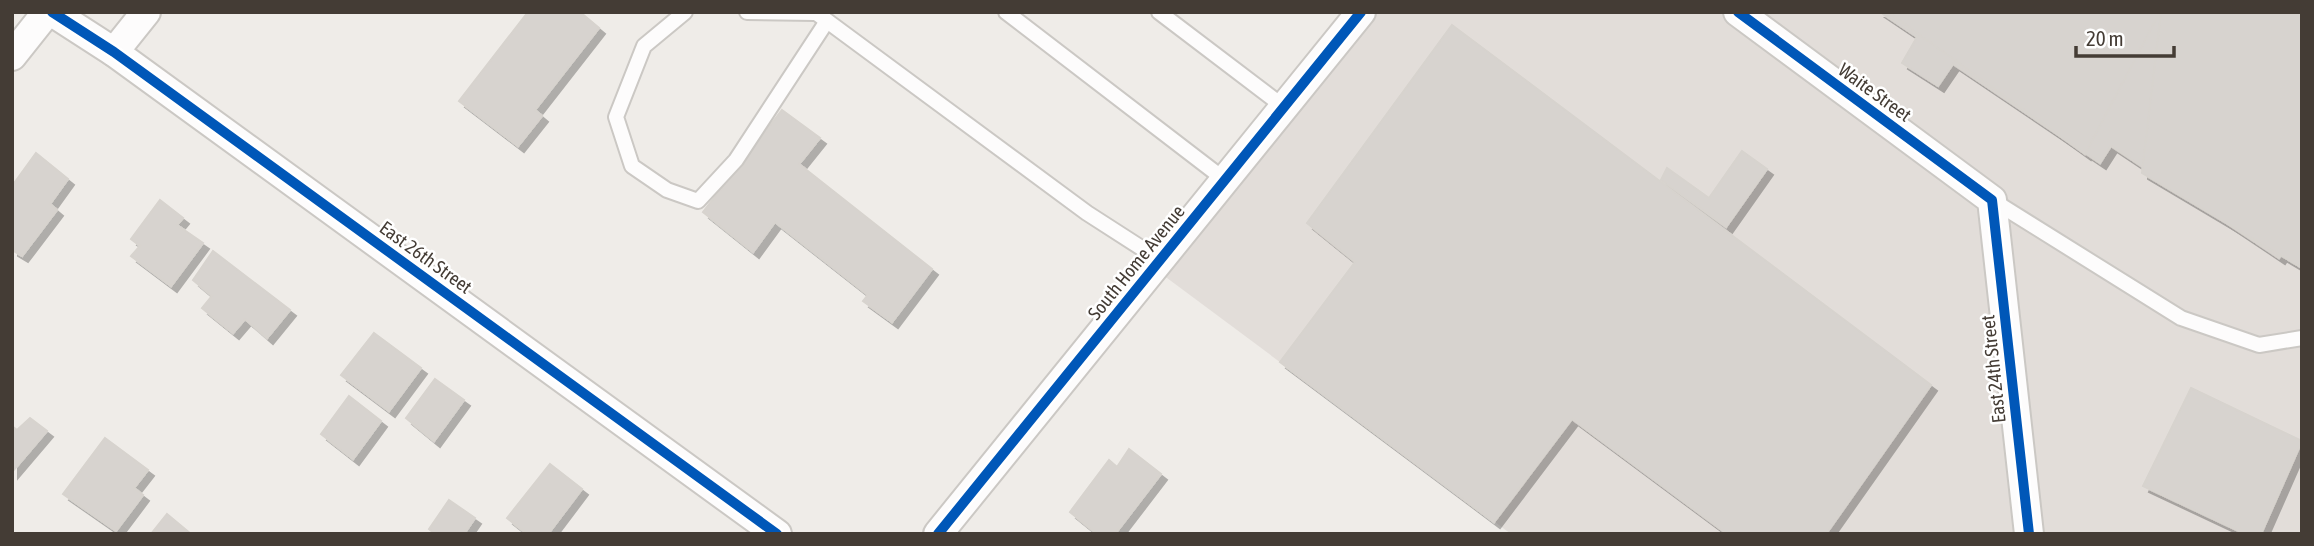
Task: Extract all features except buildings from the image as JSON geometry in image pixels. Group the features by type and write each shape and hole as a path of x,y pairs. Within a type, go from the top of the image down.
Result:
{"street":[{"name":"East 26th Street","path":"49,12 114,52 778,534"},
{"path":"12,56 49,12"},
{"path":"114,52 146,12"},
{"name":"South Home Avenue","path":"938,534 1361,12"},
{"name":"Waite Street","path":"1738,12 1992,200"},
{"name":"East 24th Street","path":"1992,200 2029,534"}],"lane":[{"path":"685,12 644,46 616,117 632,166 667,190 698,201 736,160 819,15"},
{"path":"747,12 819,15 1087,213 1160,260"},
{"path":"1006,12 1225,180"},
{"path":"1159,12 1284,107"},
{"path":"1992,200 2182,317 2259,345 2302,338"}],"shaded area":[{"path":"1374,12 2302,12 2302,534 1511,534 1163,275"}],"cycle path":[{"path":"52,12 114,52 777,534"},
{"path":"938,534 1361,12"},
{"path":"1738,12 1992,200 2029,534"}]}
